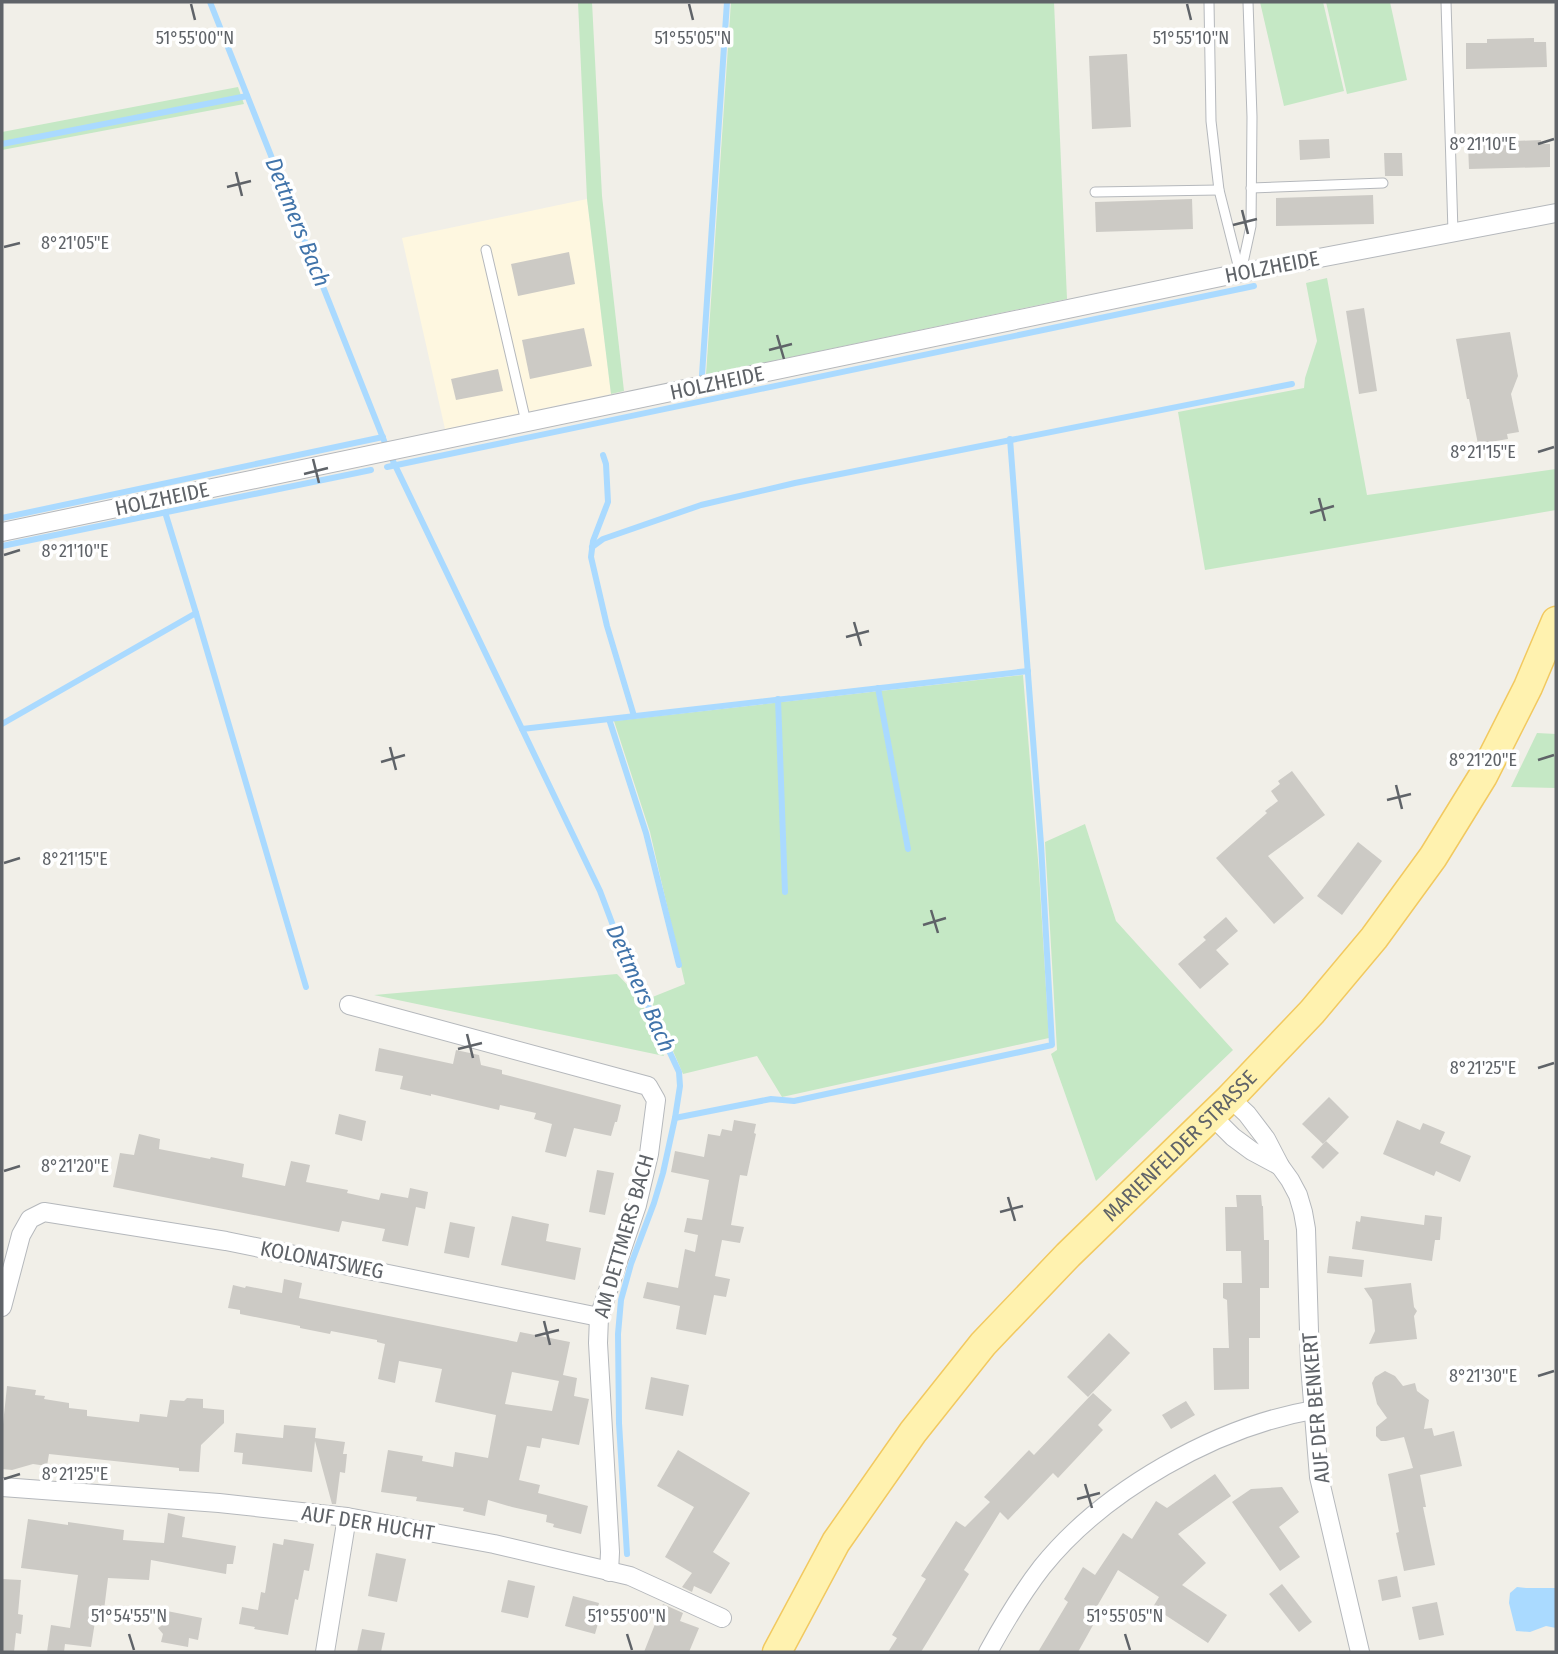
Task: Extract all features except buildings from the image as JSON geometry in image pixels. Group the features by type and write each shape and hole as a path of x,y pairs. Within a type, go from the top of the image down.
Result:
{"main road":[{"name":"MARIENFELDER STRASSE","path":"776,1652 836,1542 913,1432 983,1345 1068,1255 1221,1107 1312,1012 1374,938 1433,857 1483,776 1528,687 1556,621"}],"street":[{"name":"HOLZHEIDE","path":"2,532 1240,273 1556,213"},
{"name":"AM DETTMERS BACH","path":"349,1005 648,1086 656,1100 649,1154 637,1205 598,1317 609,1572"},
{"name":"AUF DER BENKERT","path":"1221,1107 1233,1137 1280,1166"},
{"name":"AUF DER BENKERT","path":"1221,1107 1247,1114 1266,1139 1290,1180 1303,1212 1306,1229 1310,1365 1319,1477 1360,1652"},
{"name":"KOLONATSWEG","path":"2,1307 21,1235 30,1219 44,1212 226,1241 598,1317"},
{"path":"988,1652 1042,1567 1108,1503 1159,1470 1202,1447 1244,1429 1313,1410"},
{"name":"AUF DER HUCHT","path":"2,1487 219,1503 347,1517 494,1544 630,1576 722,1618"},
{"path":"325,1652 347,1517"}],"lane":[{"path":"1209,2 1211,121 1219,190 1240,273"},
{"path":"1240,273 1251,226 1252,117 1248,2"},
{"path":"1446,2 1453,232"},
{"path":"1251,188 1383,183"},
{"path":"1095,192 1219,190"},
{"path":"486,250 526,422"}],"shaded area":[{"path":"587,199 611,394 445,429 402,238"}],"green space":[{"path":"578,2 592,2 602,196 624,391 611,394 587,199"},
{"path":"731,2 1054,2 1067,299 706,375"},
{"path":"1260,2 1323,2 1344,91 1284,106"},
{"path":"1326,2 1390,2 1407,80 1347,94"},
{"path":"238,87 244,104 2,150 2,132"},
{"path":"1327,278 1367,495 1556,469 1556,510 1205,570 1178,412 1304,388 1317,341 1306,283"},
{"path":"1023,675 1049,1038 782,1097 757,1056 683,1074 650,998 685,984 650,832 614,721"},
{"path":"1537,733 1556,734 1556,788 1511,787"},
{"path":"1085,824 1116,921 1233,1050 1096,1181 1051,1054 1057,1050 1045,842"},
{"path":"617,974 640,998 664,1056 374,995"}],"water":[{"path":"1517,1587 1556,1588 1556,1628 1546,1626 1530,1632 1516,1631 1509,1603 1510,1593"}],"waterway":[{"name":"Dettmers Bach","path":"210,2 385,443"},
{"path":"702,375 727,2"},
{"path":"2,144 247,96"},
{"path":"387,467 1254,286"},
{"path":"592,547 603,539 701,505 795,483 1292,384"},
{"path":"2,518 383,437"},
{"path":"675,1118 771,1099 794,1101 1052,1045 1041,844 1010,439"},
{"path":"603,455 608,502 593,541 591,557 607,626 634,716"},
{"name":"Dettmers Bach","path":"393,461 600,891 623,952 679,1072 680,1086 675,1118 663,1173 621,1300 618,1334 619,1423 627,1554"},
{"path":"2,546 371,470"},
{"path":"165,512 306,987"},
{"path":"2,724 196,613"},
{"path":"522,729 1028,671"},
{"path":"878,688 908,849"},
{"path":"778,699 785,892"},
{"path":"609,719 646,833 679,965"}]}
